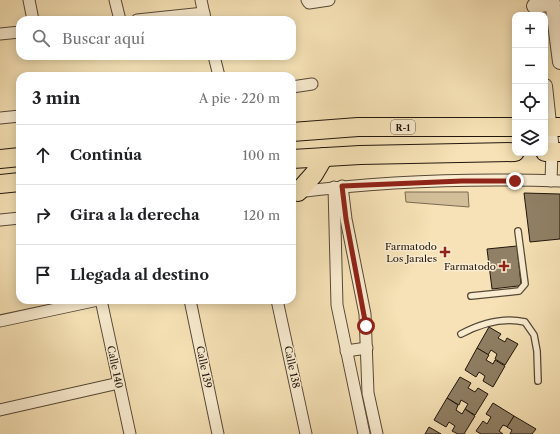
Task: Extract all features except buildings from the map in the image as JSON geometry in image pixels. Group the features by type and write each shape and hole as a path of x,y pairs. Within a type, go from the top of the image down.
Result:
{"main road":[{"name":"R-1","path":"296,132 358,127 512,127"},
{"path":"296,159 512,152"},
{"path":"0,159 16,157"},
{"path":"296,192 314,174 324,157"},
{"path":"0,184 16,182"}],"street":[{"path":"29,0 32,16"},
{"path":"115,0 119,16"},
{"path":"201,0 205,16"},
{"path":"307,0 309,3 329,0"},
{"path":"534,7 555,2 560,62"},
{"path":"0,34 16,32"},
{"path":"215,60 218,72"},
{"path":"296,86 312,84"},
{"path":"296,193 338,187 462,181 555,181 552,152 552,127 548,104"},
{"path":"0,118 16,116"},
{"path":"338,187 365,314 368,394 377,434"},
{"path":"338,187 337,305 364,434"},
{"path":"0,220 16,218"},
{"path":"0,321 80,304"},
{"name":"Calle 140","path":"100,304 130,434"},
{"name":"Calle 139","path":"191,304 218,434"},
{"name":"Calle 138","path":"278,304 306,434"},
{"path":"346,351 367,348"},
{"path":"0,410 119,383"}],"lane":[{"path":"471,296 519,291 525,284 518,231"},
{"path":"461,334 481,324 514,320 524,322 534,336 537,351 538,381"}],"shaded area":[{"path":"405,192 468,192 469,207 406,202"}],"place":[{"name":"Farmatodo Los Jarales","path":"445,252"},
{"name":"Farmatodo","path":"504,266"}],"route":[{"path":"366,326 365,314 346,219 342,186 462,181 515,181"}]}
